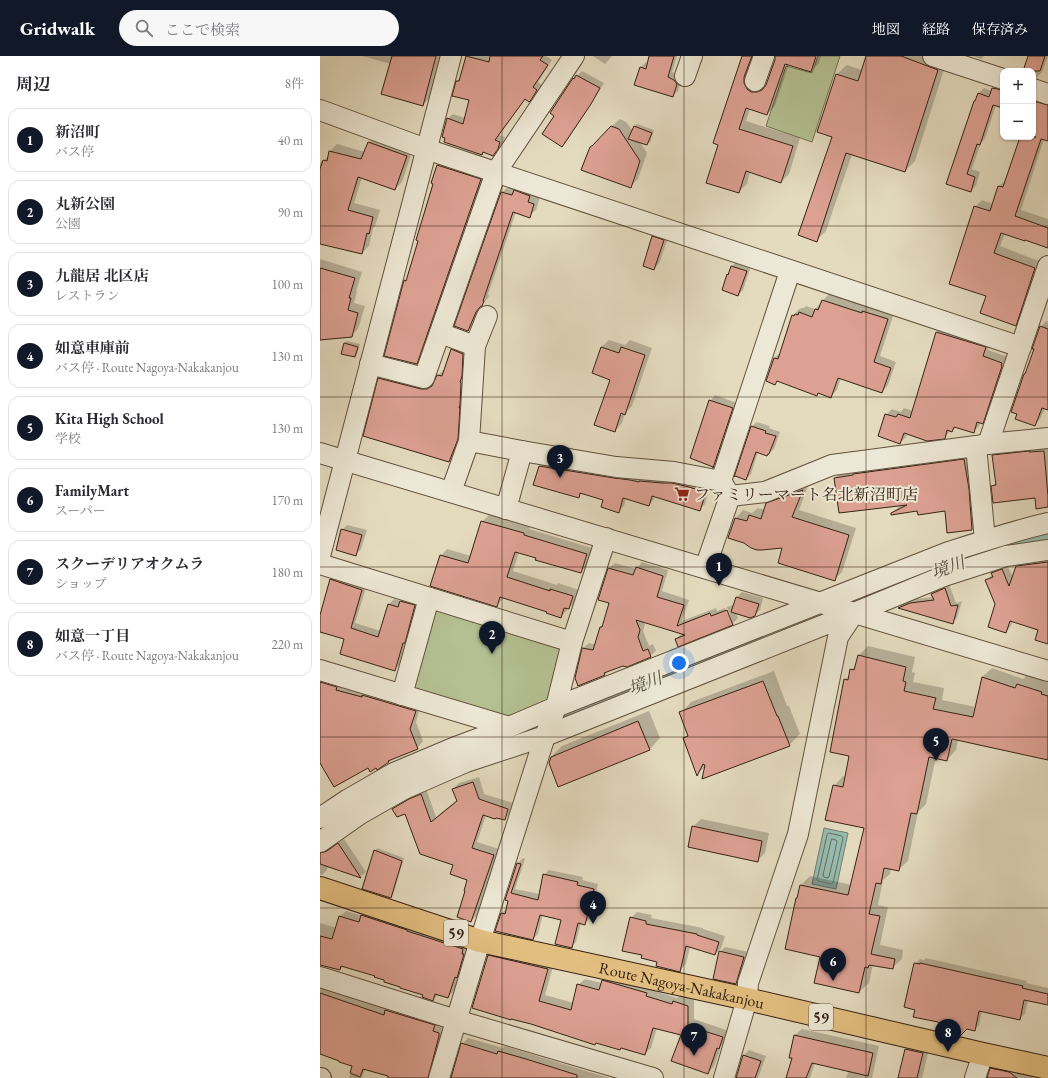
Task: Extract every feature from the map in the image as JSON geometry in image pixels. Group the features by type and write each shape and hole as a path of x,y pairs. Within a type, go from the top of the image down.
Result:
{"main road":[{"name":"Route Nagoya-Nakakanjou","path":"320,888 480,941 746,999 1048,1068"}],"street":[{"path":"320,556 451,56"},
{"path":"370,364 424,378 496,172 574,56"},
{"path":"685,76 692,56"},
{"path":"755,81 764,56"},
{"path":"933,56 963,61 1000,78"},
{"path":"1036,90 1048,94"},
{"path":"320,110 426,149 1021,347"},
{"path":"986,540 982,445 1021,347 1041,311 1048,266"},
{"path":"705,568 726,489 790,271"},
{"path":"451,492 469,441 475,346 487,316"},
{"path":"440,332 475,346"},
{"path":"469,441 616,467 674,472 726,489 765,492 832,465 982,445 1048,438"},
{"path":"506,509 522,451"},
{"path":"320,453 1048,671"},
{"path":"320,842 360,814 404,789 466,762 545,736 839,609 938,556 1016,531 1048,523"},
{"path":"439,1078 480,941 545,736 556,707 572,642 606,538"},
{"path":"320,818 347,800 394,773 556,707 839,609 1006,556 1048,550"},
{"path":"320,564 572,642"},
{"path":"402,695 429,598"},
{"path":"724,1078 746,999 748,983 798,834 838,637 839,609"},
{"path":"320,670 509,727"},
{"path":"320,977 456,1020 653,1078"},
{"path":"975,1078 983,1054"}],"green space":[{"path":"818,56 840,56 812,142 766,126 786,66 812,73"},
{"path":"430,600 571,643 555,706 509,726 404,694"}],"water":[{"path":"824,828 848,833 836,889 812,884"}],"building":[{"path":"392,56 436,56 423,106 381,94"},
{"path":"466,56 489,62 490,56 543,56 540,60 548,65 533,87 537,90 531,100 529,102 525,99 495,140 500,142 498,149 493,156 483,152 482,155 444,142 445,138 442,137 447,118 463,124 469,100 452,96 456,81 459,81"},
{"path":"649,56 674,56 668,77 674,80 677,84 673,97 634,85 640,67 646,69"},
{"path":"742,56 752,56 744,77 744,83 747,89 751,92 757,92 762,90 766,85 775,56 816,56 811,72 785,64 767,115 746,108 739,129 793,146 781,183 746,171 739,193 706,183 718,145 713,143"},
{"path":"866,56 901,56 938,70 905,172 846,153 817,242 798,235 832,137 817,132 836,74 858,81"},
{"path":"1028,56 1045,56 1040,71 1036,71 1036,68 1024,68"},
{"path":"576,75 600,88 562,147 542,134 554,116 550,113"},
{"path":"992,88 1000,89 1000,107 993,105 980,145 977,144 967,174 975,177 971,192 946,184 974,101 978,93 989,97"},
{"path":"1036,102 1048,105 1048,141 1041,139 1015,216 1048,228 1048,248 1001,233 994,253 1035,268 1016,326 980,313 986,296 949,284 974,206 990,211 998,186 1003,187 1019,140 1036,140"},
{"path":"611,126 619,129 640,161 631,188 581,170 590,147"},
{"path":"634,126 652,133 647,145 628,139"},
{"path":"368,142 407,156 395,190 358,177 348,210 373,217 362,254 320,244 320,169 323,160 327,161 329,151 361,159"},
{"path":"437,165 481,179 417,364 384,356 404,280 406,281 418,241 416,240 433,184 431,183"},
{"path":"514,190 530,196 528,202 534,204 530,218 513,212 482,306 476,312 468,331 454,326 501,192 512,195"},
{"path":"652,236 664,240 654,270 643,266"},
{"path":"731,266 747,271 738,296 722,290"},
{"path":"320,268 355,278 349,298 351,298 348,310 358,313 352,337 320,340"},
{"path":"822,300 862,313 862,311 888,319 874,362 891,368 882,393 838,378 831,398 818,393 817,396 777,381 775,385 766,381 774,358 778,359 792,315 798,315 799,312 812,317 815,309 818,310"},
{"path":"1040,326 1048,329 1048,410 1042,408 1035,426 1015,419 1017,414 1011,412 1034,349 1032,349"},
{"path":"936,332 986,347 983,356 1002,363 983,424 977,422 974,433 954,427 952,432 947,430 945,439 927,441 904,433 900,444 878,436 885,414 896,417 898,414 910,418"},
{"path":"344,343 358,347 355,357 341,354"},
{"path":"601,347 619,353 621,347 645,355 625,415 621,413 615,432 594,425 610,380 592,373"},
{"path":"451,349 463,354 462,376 460,382 458,439 449,462 363,436 378,378 421,389 427,389 432,386 437,375 442,376"},
{"path":"709,400 733,408 713,468 690,458"},
{"path":"751,426 766,431 765,433 776,436 767,456 756,452 746,480 735,476 734,477"},
{"path":"1044,451 1048,507 1036,509 1035,498 993,503 991,486 996,485 992,455"},
{"path":"964,459 969,489 972,530 947,533 945,511 918,515 917,511 891,515 891,513 907,505 839,513 834,478 853,474"},
{"path":"539,466 639,482 672,483 706,492 700,511 652,496 649,506 623,498 619,513 601,507 603,500 580,493 579,498 533,485"},
{"path":"803,490 792,517 849,535 835,581 778,563 782,548 757,550 744,543 728,538 735,518 747,521 749,515 761,519 766,503"},
{"path":"481,521 524,533 524,535 587,554 581,573 535,560 536,558 515,552 507,577 550,591 550,589 573,596 569,609 564,608 561,618 500,597 497,607 430,586 440,555 468,563"},
{"path":"341,529 362,535 356,556 336,550"},
{"path":"1048,562 1048,644 1035,640 1038,630 1010,621 1006,633 988,627 995,604 985,580 993,577 991,573 1002,569 1009,586 1016,566"},
{"path":"636,567 663,576 657,597 684,605 677,626 710,613 711,616 727,610 733,625 678,647 675,639 685,635 636,620 640,630 638,637 643,651 648,649 651,657 627,667 623,666 604,673 605,675 578,686 575,678 582,648 593,650 609,603 598,600 608,568 633,575"},
{"path":"330,579 362,590 351,628 378,637 388,604 398,607 400,601 415,605 405,643 403,643 395,671 340,654 344,639 320,632 320,615"},
{"path":"945,588 951,606 958,605 953,624 898,608 910,603 934,600 931,594"},
{"path":"736,597 759,604 755,616 750,618 731,612"},
{"path":"858,655 906,667 903,681 906,682 904,691 936,698 933,709 973,717 982,677 1015,688 1017,684 1042,692 1041,694 1048,696 1048,760 952,739 947,761 929,757 917,814 911,813 899,871 884,868 881,884 876,883 869,914 880,916 871,954 895,959 893,969 869,965 868,968 865,967 859,993 814,983 820,957 785,949 800,885 848,895 864,828 825,820 833,785 843,787 849,756 830,752 844,679 848,680 850,669 854,670"},
{"path":"763,681 790,746 702,779 705,765 703,764 697,776 683,738 688,736 679,712"},
{"path":"320,682 337,687 336,690 362,697 362,695 416,711 410,729 418,749 388,761 389,762 377,770 376,768 370,772 368,768 334,787 320,763"},
{"path":"638,721 650,750 558,787 549,763 551,757"},
{"path":"473,782 479,799 508,809 505,820 495,819 483,815 472,848 494,855 471,922 457,917 467,880 450,874 453,865 420,854 405,814 397,817 392,809 421,794 431,822 457,801 452,789"},
{"path":"692,826 762,841 758,862 688,847"},
{"path":"338,843 361,878 320,864 320,853 327,851"},
{"path":"374,850 402,861 391,898 362,889"},
{"path":"517,863 521,864 511,893 538,900 543,874 578,882 577,885 594,889 585,925 578,923 572,948 555,944 561,920 540,915 533,940 495,931 501,913 505,914 508,901 505,900"},
{"path":"361,915 463,949 462,954 464,954 457,978 455,977 448,998 435,994 433,1001 422,997 423,995 384,982 384,980 374,977 375,976 341,966 340,970 320,965 320,936 332,939 339,916 359,922"},
{"path":"630,917 646,921 646,924 697,934 719,942 715,955 686,946 680,972 656,966 657,962 641,958 642,955 622,951"},
{"path":"719,951 744,957 736,984 713,979"},
{"path":"488,955 548,969 539,1001 571,1010 577,984 599,990 602,980 647,993 646,996 672,1004 673,1001 688,1006 688,1026 723,1037 719,1049 717,1048 708,1074 671,1061 681,1035 653,1028 645,1055 596,1043 595,1045 531,1024 511,1020 472,1008"},
{"path":"914,963 920,963 1023,986 1022,988 1048,994 1048,1005 1024,1000 1020,1020 979,1011 975,1031 967,1029 960,1036 951,1034 953,1026 913,1017 915,1010 904,1007"},
{"path":"320,993 384,1015 385,1010 435,1025 433,1031 439,1033 439,1036 428,1078 388,1078 388,1076 363,1069 360,1077 350,1073 352,1066 320,1054"},
{"path":"794,1035 873,1053 868,1076 812,1063 806,1078 786,1078 792,1058 789,1058"},
{"path":"461,1043 497,1054 498,1051 526,1059 577,1075 577,1078 451,1078"},
{"path":"905,1049 923,1053 917,1078 898,1078"},
{"path":"743,1055 761,1061 755,1078 736,1078"},
{"path":"990,1068 1009,1072 1017,1078 987,1078"}],"waterway":[{"name":"境川","path":"971,558 1022,540 1048,536"},
{"name":"境川","path":"536,725 895,586"}],"place":[{"name":"九龍居 北区店","path":"560,478"},
{"name":"ファミリーマート名北新沼町店","path":"682,494"},
{"name":"新沼町","path":"719,586"},
{"name":"丸新公園","path":"492,654"},
{"name":"Kita High School","path":"936,761"},
{"name":"如意車庫前","path":"593,924"},
{"name":"FamilyMart","path":"833,981"},
{"name":"如意一丁目","path":"948,1052"},
{"name":"スクーデリアオクムラ","path":"694,1056"}]}
